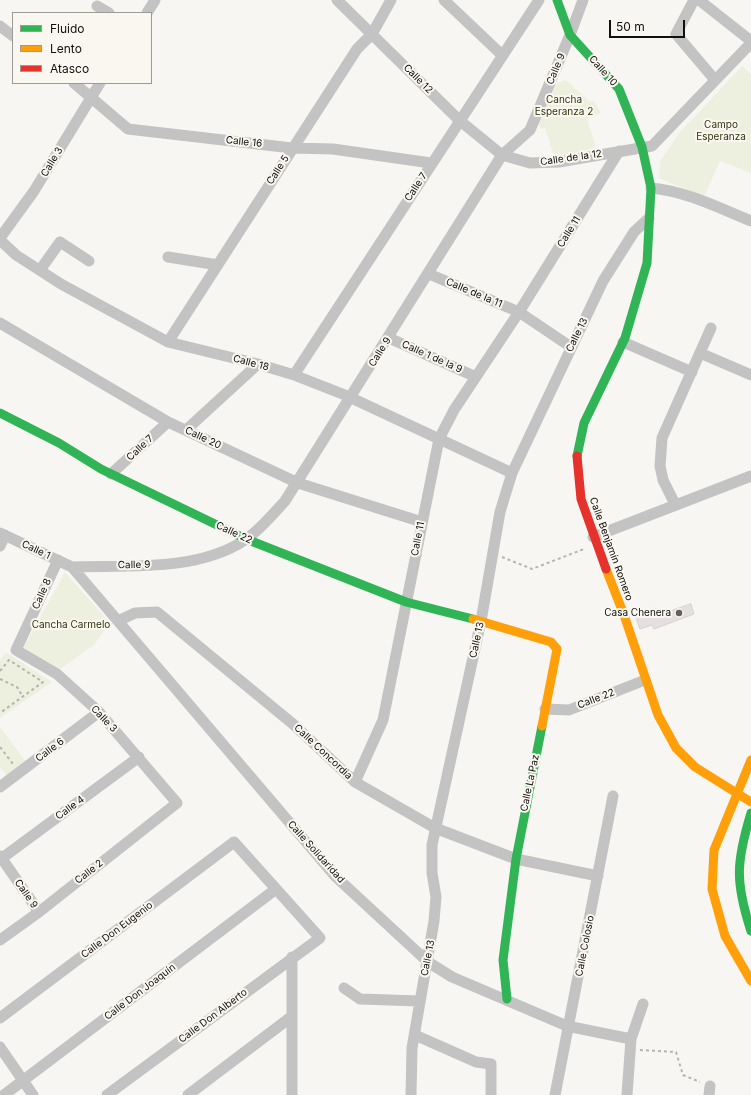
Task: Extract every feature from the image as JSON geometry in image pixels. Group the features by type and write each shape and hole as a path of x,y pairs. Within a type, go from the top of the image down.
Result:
{"street":[{"path":"148,12 155,0"},
{"name":"Calle 12","path":"337,0 459,120 502,155"},
{"name":"Calle 5","path":"168,342 357,49 372,34 391,0"},
{"path":"444,0 502,55"},
{"name":"Calle 7","path":"294,375 459,120 539,0"},
{"name":"Calle 10","path":"557,0 570,35 619,89 642,147"},
{"name":"Calle 9","path":"72,567 175,564 223,551 246,539 285,501 389,338 502,155 530,130 584,0"},
{"path":"694,0 676,34 715,80"},
{"path":"642,147 652,146 751,42 699,0"},
{"path":"97,6 108,12"},
{"path":"0,26 12,35"},
{"name":"Calle 16","path":"75,84 128,129 292,148 333,149 431,163"},
{"name":"Calle 3","path":"0,239 34,191 99,84"},
{"name":"Calle de la 12","path":"502,155 530,163 552,162 642,147"},
{"name":"Calle Benjamín Romero","path":"642,147 650,188 646,263 623,342 584,423 577,453 581,498 594,541 624,615 658,715 676,748 695,767 751,802"},
{"name":"Calle 11","path":"355,782 383,720 394,672 406,602 439,439 454,410 519,312 619,151"},
{"path":"650,188 665,189 688,196 751,221"},
{"name":"Calle 13","path":"411,1095 412,1048 434,921 436,897 432,873 432,845 482,621 500,512 512,473 603,281 634,232 649,218"},
{"name":"Calle 18","path":"0,239 16,255 40,270 168,342 258,364 294,375 351,397 512,473"},
{"path":"40,270 60,242 89,261"},
{"path":"168,257 218,265"},
{"name":"Calle de la 11","path":"429,274 519,312"},
{"path":"519,312 571,347"},
{"name":"Calle 20","path":"0,322 168,422 298,482 422,522"},
{"path":"675,504 663,480 660,466 662,438 711,328"},
{"name":"Calle 1 de la 9","path":"389,338 476,377"},
{"path":"623,342 692,372"},
{"path":"700,353 751,375"},
{"path":"186,430 258,364"},
{"name":"Calle 22","path":"0,413 59,443 111,474 246,539 406,602 482,621"},
{"name":"Calle 7","path":"111,474 168,422"},
{"path":"594,541 675,504 751,476"},
{"path":"0,546 2,534"},
{"name":"Calle 1","path":"2,534 72,567"},
{"name":"Calle 8","path":"16,650 58,560"},
{"name":"Calle Solidaridad","path":"72,567 335,876 428,962 452,977 507,999 567,1026 631,1044"},
{"name":"Calle Concordia","path":"118,622 135,613 157,612 293,724 355,782 435,828 516,859 598,876"},
{"name":"Calle La Paz","path":"482,621 552,642 557,649 516,859 503,960 507,999"},
{"name":"Calle 3","path":"16,650 57,674 99,712 177,803"},
{"name":"Calle 22","path":"545,709 568,710 645,680"},
{"name":"Calle 6","path":"0,788 99,712"},
{"name":"Calle 4","path":"1,857 139,757"},
{"path":"751,760 714,850 712,889 725,936 751,981"},
{"name":"Calle Colosio","path":"555,1095 567,1026 580,975 613,796"},
{"name":"Calle 2","path":"0,940 39,912 177,803"},
{"path":"751,813 742,843 738,876 747,906 751,931"},
{"name":"Calle Don Eugenio","path":"0,1018 234,842 276,889"},
{"name":"Calle 9","path":"1,857 39,912"},
{"name":"Calle Don Alberto","path":"107,1095 292,957 320,938 276,889"},
{"name":"Calle Don Joaquín","path":"4,1095 276,889"},
{"path":"291,1094 292,957"},
{"path":"344,988 360,999 419,1001"},
{"path":"627,1095 631,1044 643,1004"},
{"path":"188,1095 291,1017"},
{"path":"415,1035 476,1062 491,1064 491,1095"},
{"path":"0,1047 33,1095"}],"path":[{"path":"493,553 532,569 594,541"},
{"path":"0,671 9,660 43,682 0,713"},
{"path":"0,679 17,688 23,697"},
{"path":"0,747 20,773"},
{"path":"631,1044 676,1052 683,1075 710,1091"}],"green space":[{"name":"Campo Esperanza","path":"742,66 751,74 751,173 720,161 704,197 659,178 660,161 680,132"},
{"name":"Cancha Esperanza 2","path":"566,80 590,102 593,100 601,113 587,119 596,147 555,159 545,128 541,129 537,120 552,85"},
{"name":"Cancha Carmelo","path":"65,572 110,623 94,645 60,669 23,648"},
{"path":"6,652 52,682 0,718 0,660"},
{"path":"0,727 29,766 10,780 0,767"}],"building":[{"path":"691,604 694,614 654,629 652,625 640,629 635,615 656,608 658,615"}],"traffic: fast":[{"path":"557,0 570,35 619,89 642,147 651,188 647,263 625,338 584,423 577,456"},
{"path":"0,413 59,443 101,469 246,539 406,602 473,619"},
{"path":"507,999 503,960 516,859 542,726"},
{"path":"751,813 742,845 739,872 742,899 751,931"}],"traffic: slow":[{"path":"606,569 624,615 658,715 676,748 695,767 751,802"},
{"path":"473,619 551,642 557,649 542,726"},
{"path":"751,760 714,850 712,889 725,936 751,981"}],"traffic: jam":[{"path":"577,456 581,499 606,569"}],"place":[{"name":"Casa Chenera","path":"679,613"}]}
